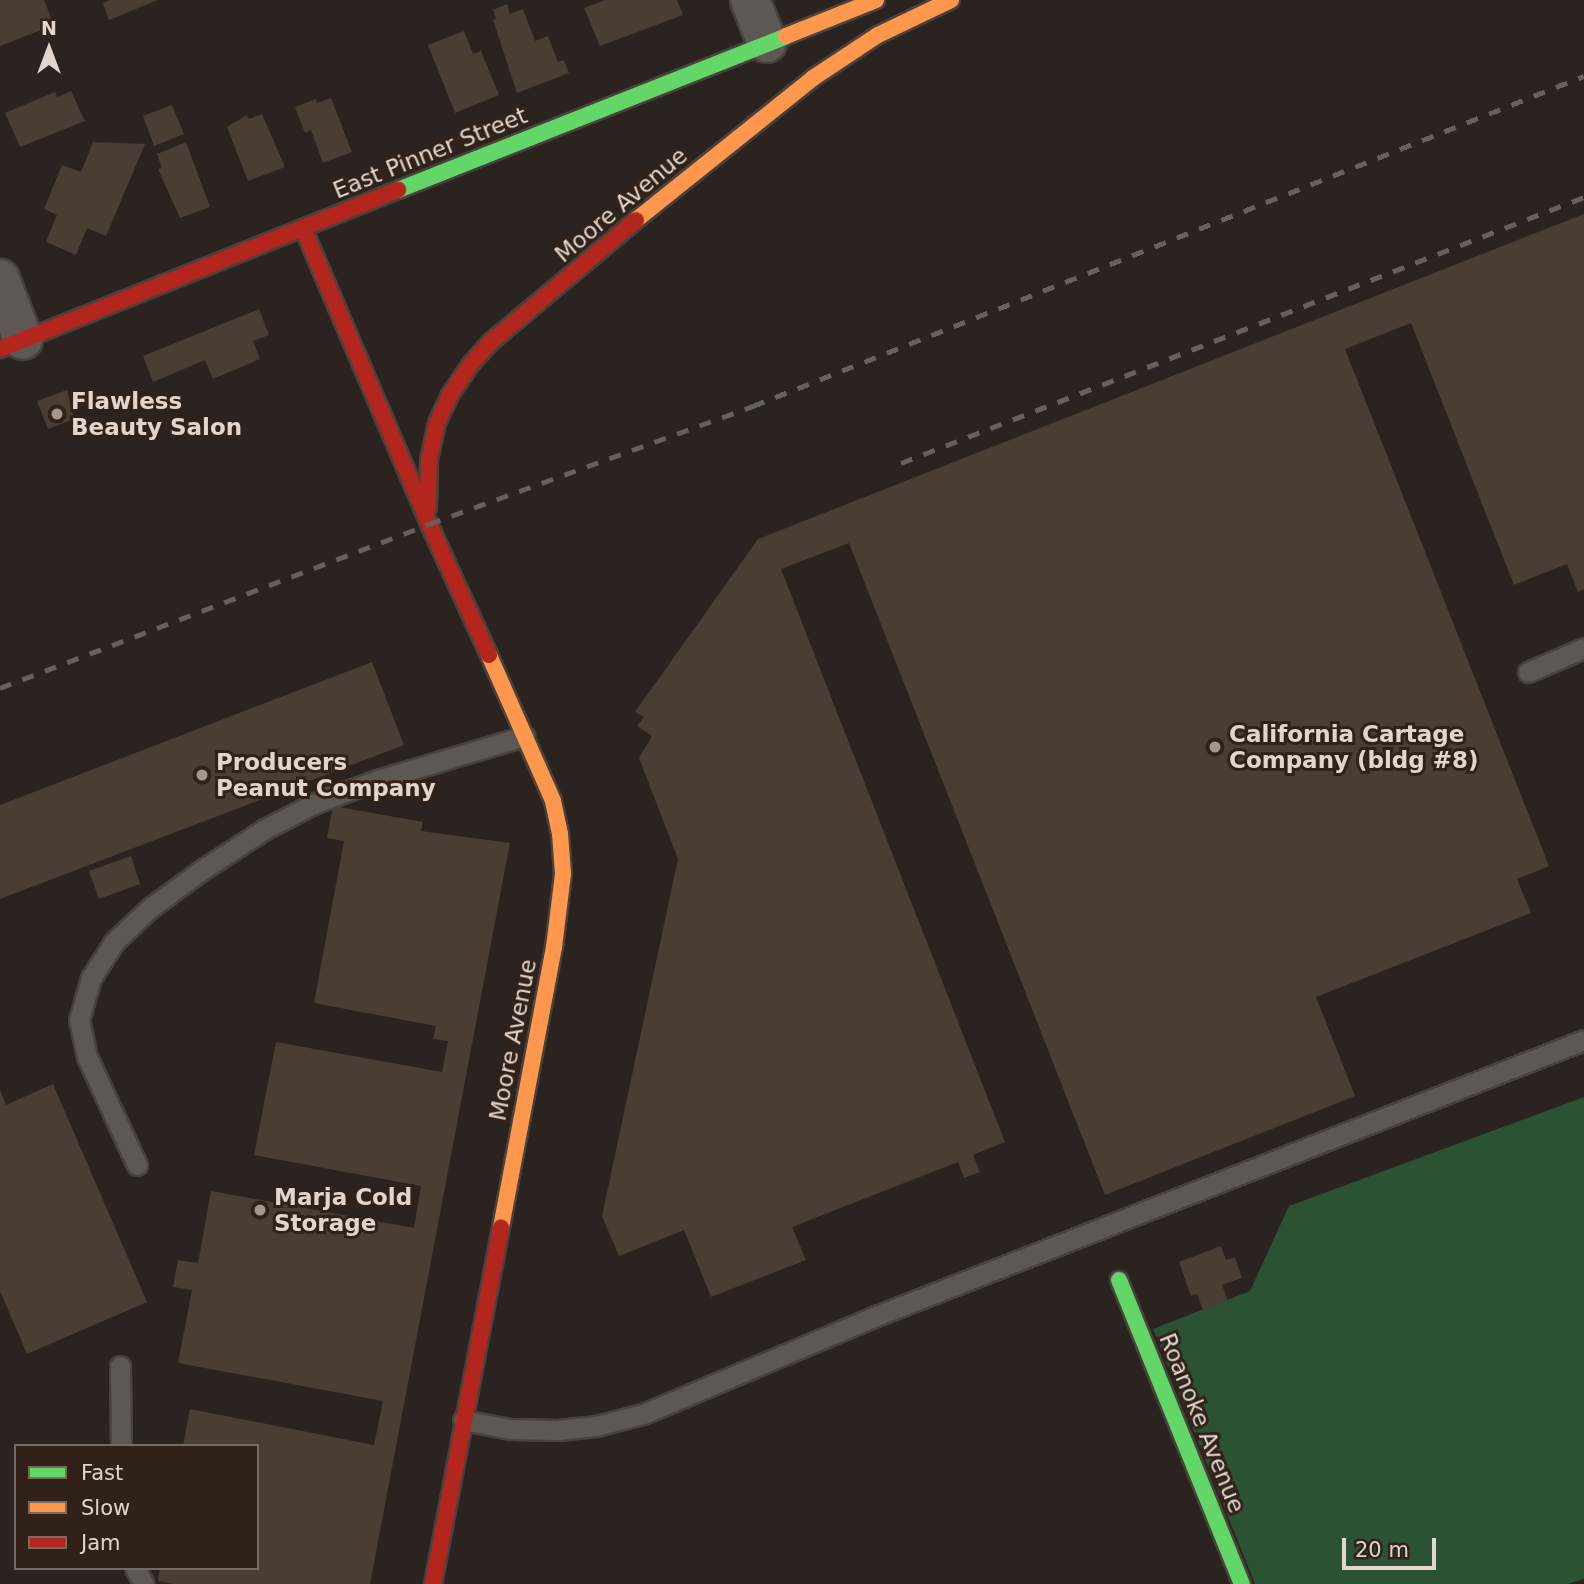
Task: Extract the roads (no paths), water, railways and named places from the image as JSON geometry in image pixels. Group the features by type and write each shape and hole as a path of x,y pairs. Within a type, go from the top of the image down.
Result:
{"street":[{"path":"750,0 767,43"},
{"name":"East Pinner Street","path":"12,344 876,0"},
{"name":"Moore Avenue","path":"429,524 429,460 437,423 450,395 471,363 492,341 648,210 813,78 878,35 951,0"},
{"name":"Moore Avenue","path":"303,228 429,524 553,801 560,833 563,874 554,947 433,1584"},
{"path":"0,279 12,344"},
{"name":"Roanoke Avenue","path":"1119,1280 1242,1584"}],"lane":[{"path":"1528,672 1584,648"},
{"path":"137,1165 88,1057 79,1020 91,978 114,942 150,908 202,870 265,829 313,804 377,780 525,736"},
{"path":"463,1420 510,1429 558,1430 596,1426 643,1413 876,1316 1584,1040"},
{"path":"120,1366 121,1444"}],"railway":[{"path":"0,688 429,524 753,406 1584,76"},
{"path":"901,463 1584,197"}],"place":[{"name":"Flawless Beauty Salon","path":"57,414"},
{"name":"California Cartage Company (bldg #8)","path":"1215,747"},
{"name":"Producers Peanut Company","path":"202,775"},
{"name":"Marja Cold Storage","path":"260,1210"}]}
